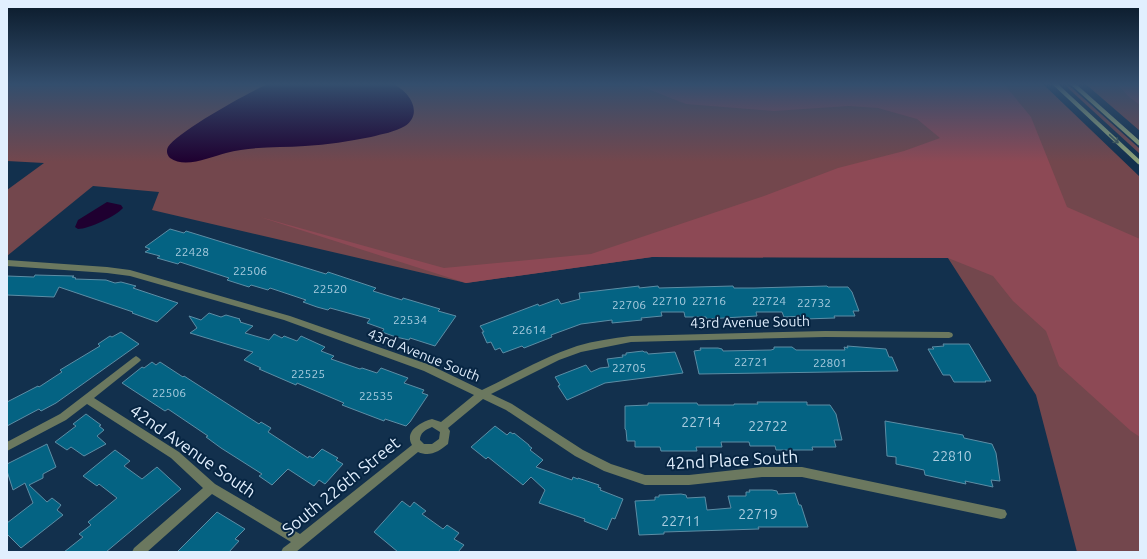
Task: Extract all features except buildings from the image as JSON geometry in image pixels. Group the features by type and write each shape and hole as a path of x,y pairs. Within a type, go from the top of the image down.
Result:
{"main road":[{"path":"1083,110 1140,163"},
{"path":"1102,110 1140,144"}],"street":[{"name":"43rd Avenue South","path":"7,263 108,270 130,273 287,318 427,368 482,394 562,356 605,343 631,339 825,334 949,334"},
{"path":"7,447 63,417 136,360"},
{"path":"442,427 482,394"},
{"name":"42nd Place South","path":"482,394 509,407 585,456 608,468 646,480 689,480 762,472 802,472 1002,514"},
{"name":"42nd Avenue South","path":"88,399 175,455 211,488 300,541"},
{"name":"South 226th Street","path":"432,423 442,427 445,436 444,441 440,446 428,450 418,446 415,442 414,437 420,428 432,423"},
{"name":"South 226th Street","path":"287,552 418,446"},
{"path":"138,552 211,488"}],"shaded area":[{"path":"7,110 1070,110 1140,177 1140,552 1077,552 1036,395 948,258 652,257 466,283 152,210 159,192 93,186 7,256 7,190 44,163 7,161"},
{"path":"219,110 414,110 411,121 405,126 388,133 371,137 330,144 245,149 190,162 176,161 170,158 167,151 168,147 174,140"},
{"path":"763,110 788,110 774,111"},
{"path":"885,110 1025,110 1031,117 1067,207 1140,239 1140,437 1131,431 1059,366 1046,331 1013,301 993,276 948,258 652,257 466,283 260,217 444,268 591,254 764,196 838,168 904,151 940,138 917,119"},
{"path":"1092,110 1097,110 1140,149 1140,154"},
{"path":"1116,110 1140,110 1140,131"},
{"path":"107,202 121,205 123,208 115,215 95,224 78,229 75,227 78,220"}]}
